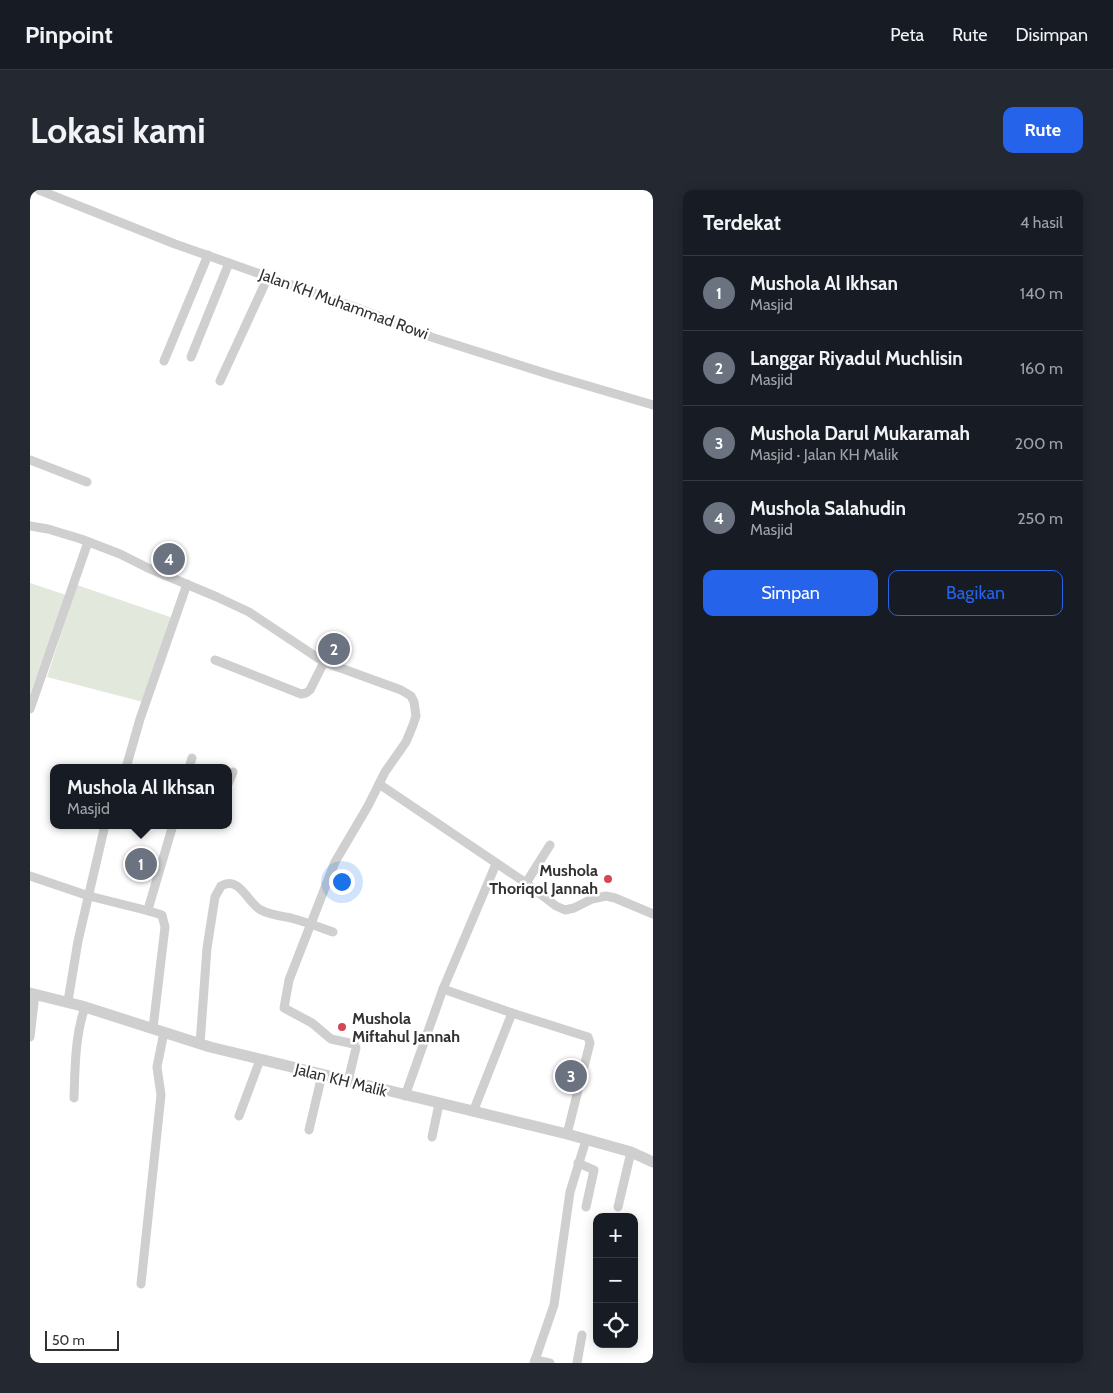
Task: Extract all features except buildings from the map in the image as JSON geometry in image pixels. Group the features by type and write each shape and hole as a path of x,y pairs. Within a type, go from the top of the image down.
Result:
{"street":[{"name":"Jalan KH Muhammad Rowi","path":"39,190 229,263 431,337 653,405"},
{"path":"164,362 208,255"},
{"path":"191,357 229,263"},
{"path":"220,381 268,277"},
{"path":"30,460 87,482"},
{"path":"30,526 88,542 187,584 249,612 324,662 401,690 411,696 416,716 406,742 385,772 335,862 310,923 290,980 284,1009 312,1022 331,1039 354,1044 356,1048 348,1081"},
{"path":"30,709 88,542"},
{"path":"127,764 140,719 187,584"},
{"path":"215,660 301,694 310,690 324,662"},
{"path":"191,764 192,758"},
{"path":"379,784 526,883 556,906 565,910 574,908 592,899 606,896 653,914"},
{"path":"68,1001 78,941 104,829"},
{"path":"149,911 172,829"},
{"path":"526,883 550,845"},
{"path":"405,1096 443,989 496,864"},
{"path":"30,876 89,896 162,915 165,927 156,1066 161,1095 142,1284"},
{"path":"200,1044 207,948 215,897 221,886 230,883 237,886 262,911 310,923 333,932"},
{"path":"443,989 590,1040 581,1084 567,1134"},
{"path":"30,1037 33,994"},
{"name":"Jalan KH Malik","path":"33,994 68,1001 200,1044 405,1096 567,1134 631,1152 653,1162"},
{"path":"74,1098 75,1059 81,1018 85,1007"},
{"path":"472,1112 512,1014"},
{"path":"239,1116 260,1060"},
{"path":"309,1130 322,1075"},
{"path":"432,1138 438,1104"},
{"path":"550,1363 535,1362 554,1305 570,1192 586,1140"},
{"path":"618,1207 631,1152"},
{"path":"578,1163 594,1170 586,1207"},
{"path":"577,1363 582,1335"}],"shaded area":[{"path":"30,583 66,595 30,694"},
{"path":"77,585 173,618 143,702 47,677"}],"place":[{"name":"Mushola Salahudin","path":"169,559"},
{"name":"Langgar Riyadul Muchlisin","path":"334,649"},
{"name":"Mushola Al Ikhsan","path":"141,864"},
{"name":"Mushola Thoriqol Jannah","path":"608,879"},
{"name":"Mushola Miftahul Jannah","path":"342,1027"},
{"name":"Mushola Darul Mukaramah","path":"571,1076"}]}
